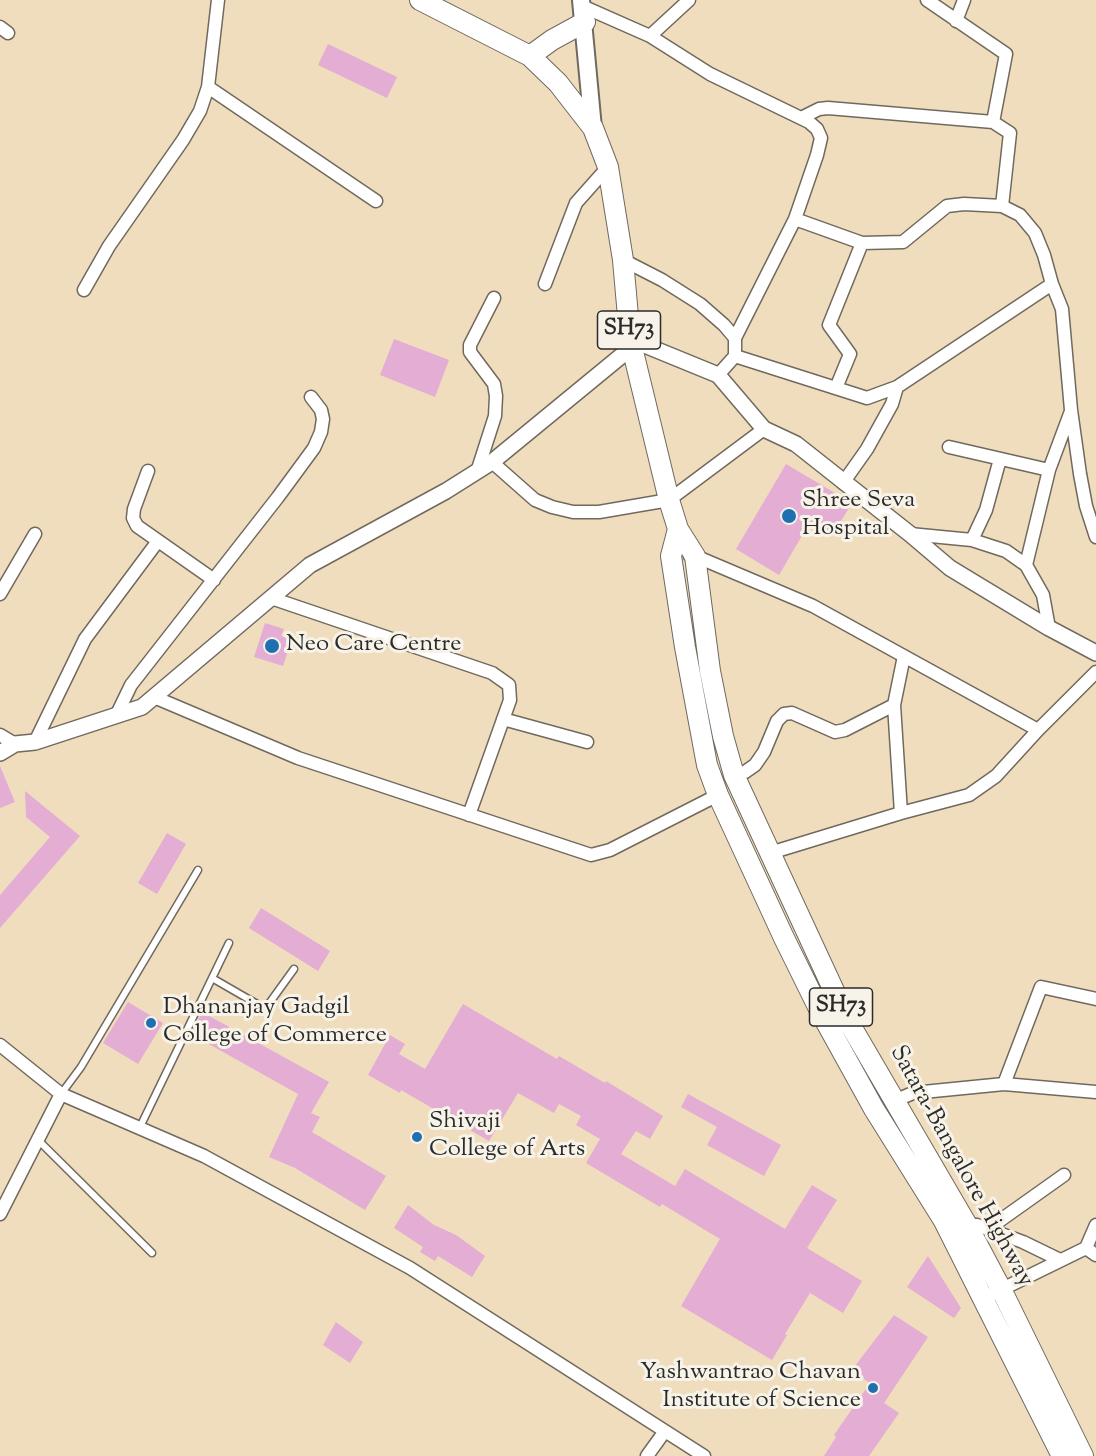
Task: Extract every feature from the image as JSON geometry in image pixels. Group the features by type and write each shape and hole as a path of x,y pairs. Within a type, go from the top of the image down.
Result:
{"main road":[{"name":"Satara-Bangalore Highway","path":"420,0 530,56 558,83 593,128 608,167 623,260 631,343 669,500 678,529 695,556 710,671 723,736 734,775 848,1021 967,1225 992,1293 1062,1456"},
{"path":"530,56 552,40 583,9"},
{"path":"583,9 593,128"},
{"name":"Satara-Bangalore Highway","path":"678,529 671,556 700,735 707,765 718,795 822,1015 874,1109 992,1293 1083,1456"}],"street":[{"path":"84,290 109,246 183,140 200,111 208,87 218,0"},
{"path":"650,36 689,0"},
{"path":"927,0 1006,54 993,122"},
{"path":"956,21 964,0"},
{"path":"583,9 650,36 710,74 801,118 817,129 821,138 795,219 735,338 735,356 717,375"},
{"path":"208,87 376,201"},
{"path":"801,118 819,109 828,108 993,122 1010,133 1002,206"},
{"path":"545,284 576,203 608,167"},
{"path":"795,219 862,243 903,242 947,206 964,204 1002,206 1020,214 1035,232 1062,309 1071,410 1086,506 1096,537"},
{"path":"836,388 850,354 829,325 862,243"},
{"path":"623,260 662,280 700,304 735,338"},
{"path":"735,356 867,398 897,387 1052,284"},
{"path":"477,471 495,416 496,396 494,384 470,352 470,345 494,298"},
{"path":"0,753 15,744 36,742 142,707 310,565 446,491 492,462 631,343 717,375 764,429 796,444 950,568 1049,628 1096,653"},
{"path":"843,483 861,459 892,404 897,387"},
{"path":"117,714 131,685 314,448 321,432 323,419 321,410 311,397"},
{"path":"1026,565 1049,470 1071,410"},
{"path":"492,462 535,500 573,512 599,512 669,500 764,429"},
{"path":"949,447 1049,470"},
{"path":"972,540 986,510 1000,459"},
{"path":"148,471 134,508 133,518 137,526 214,580"},
{"path":"0,594 35,534"},
{"path":"910,534 972,540 1005,551 1026,565 1043,595 1049,628"},
{"path":"36,742 85,639 158,541"},
{"path":"671,556 695,556 813,606 1038,730"},
{"path":"271,598 492,673 509,685 510,700 469,815"},
{"path":"901,813 894,705 904,656"},
{"path":"770,853 969,795 996,776 1096,672"},
{"path":"154,697 298,758 591,855 610,850 718,795"},
{"path":"734,775 745,772 755,765 764,752 777,722 784,714 792,713 835,732 844,730 894,705"},
{"path":"503,719 587,742"},
{"path":"0,735 15,744"},
{"path":"1005,1084 1041,987 1096,999"},
{"path":"0,1045 61,1094 204,1155 410,1268 704,1456"},
{"path":"894,1101 913,1093 1005,1084 1096,1092"},
{"path":"0,1214 61,1094"},
{"path":"988,1229 1064,1175"},
{"path":"967,1225 977,1225 1023,1242 1060,1260"},
{"path":"992,1293 1060,1260 1091,1251 1096,1225"},
{"path":"647,1456 665,1431"}],"lane":[{"path":"61,1094 81,1067 198,870"},
{"path":"140,1127 229,943"},
{"path":"212,978 264,1008 294,969"},
{"path":"38,1140 152,1253"}],"building":[{"path":"328,44 397,77 387,98 318,65"},
{"path":"394,339 449,360 435,397 380,375"},
{"path":"786,464 852,503 832,536 810,522 779,575 736,549"},
{"path":"265,623 284,629 281,636 292,639 283,666 254,657"},
{"path":"0,766 15,802 0,808"},
{"path":"25,791 80,836 0,928 0,895 50,837 26,817"},
{"path":"167,833 186,844 157,894 138,883"},
{"path":"261,908 330,951 318,971 249,928"},
{"path":"128,1002 163,1023 138,1064 103,1043"},
{"path":"463,1004 557,1059 559,1056 605,1083 606,1081 663,1116 650,1139 636,1131 621,1154 675,1186 685,1169 785,1229 812,1185 837,1200 807,1248 862,1281 843,1313 810,1293 772,1360 681,1306 720,1239 662,1204 660,1207 586,1163 600,1139 576,1125 581,1116 559,1104 554,1113 518,1093 489,1141 401,1090 400,1093 368,1075 390,1035 405,1044 399,1054 425,1069"},
{"path":"202,1012 329,1082 311,1113 320,1117 312,1132 386,1176 365,1210 295,1168 269,1157 298,1094 191,1034"},
{"path":"688,1094 781,1145 764,1176 707,1145 717,1127 681,1107"},
{"path":"408,1205 434,1225 456,1235 485,1256 472,1277 438,1256 435,1261 420,1252 423,1247 394,1228"},
{"path":"928,1256 961,1308 954,1318 907,1287"},
{"path":"894,1315 928,1337 884,1403 899,1413 869,1456 824,1456 836,1437 834,1435 870,1383 851,1371"},
{"path":"336,1322 363,1342 350,1363 323,1345"}],"place":[{"name":"Shree Seva Hospital","path":"789,516"},
{"name":"Neo Care Centre","path":"272,646"},
{"name":"Dhananjay Gadgil College of Commerce","path":"151,1023"},
{"name":"Shivaji College of Arts","path":"417,1137"},
{"name":"Yashwantrao Chavan Institute of Science","path":"873,1388"}]}
